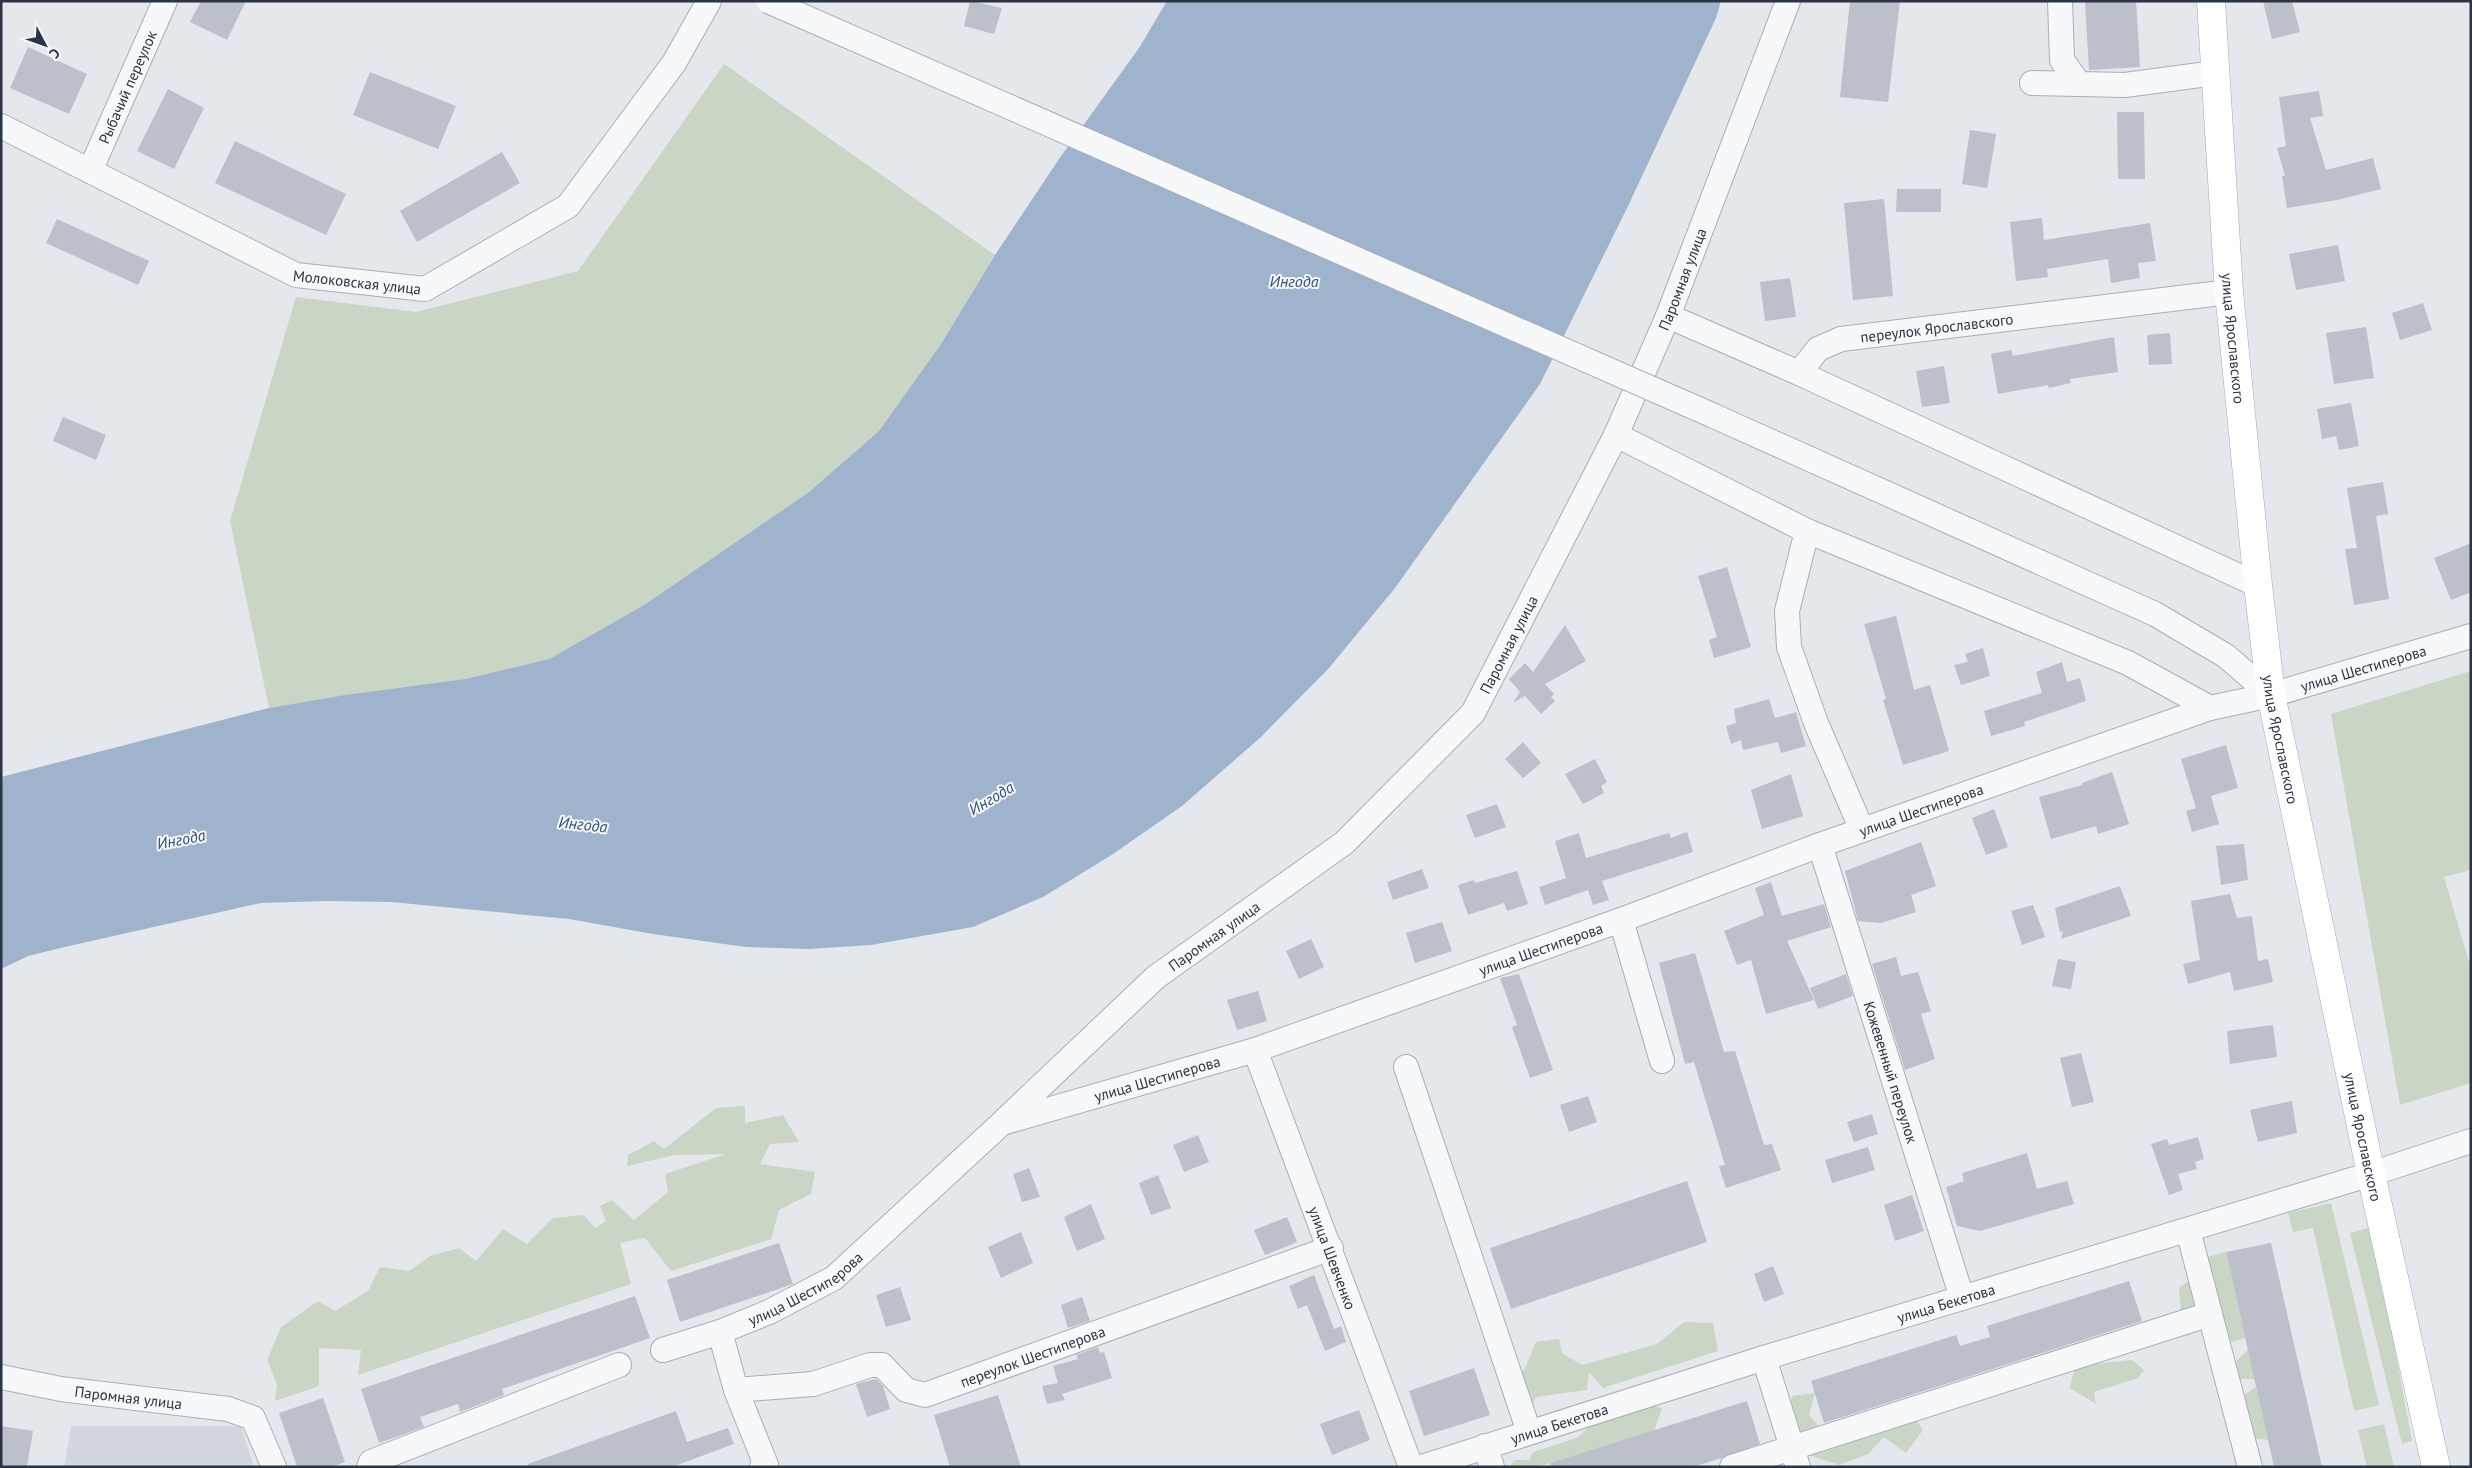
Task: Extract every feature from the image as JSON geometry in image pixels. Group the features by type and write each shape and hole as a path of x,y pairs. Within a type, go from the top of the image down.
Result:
{"main road":[{"name":"улица Ярославского","path":"2211,1 2229,292 2258,585 2271,695 2436,1467"}],"street":[{"name":"Рыбачий переулок","path":"90,171 165,1"},
{"name":"Молоковская улица","path":"1,126 296,275 424,289 568,206 674,63 709,1"},
{"path":"768,1 1714,416 2155,614 2226,656 2271,695"},
{"name":"Паромная улица","path":"1002,1123 1156,977 1344,843 1473,713 1616,435 1668,316 1788,1"},
{"path":"2060,1 2062,60 2079,84"},
{"path":"2032,83 2125,85 2215,73"},
{"name":"переулок Ярославского","path":"1800,373 1818,350 1841,339 2229,292"},
{"path":"1668,316 1800,373 2258,585"},
{"path":"1616,435 1807,531 2128,663 2210,708"},
{"path":"1807,531 1787,611 1789,647 1816,723 1862,830"},
{"name":"улица Шестиперова","path":"663,1350 720,1332 769,1312 834,1278 1002,1123 1255,1050 1620,920 1862,830 2210,708 2271,695 2471,636"},
{"name":"Кожевенный переулок","path":"1820,846 1962,1298"},
{"path":"1620,920 1662,1061"},
{"name":"улица Шевченко","path":"1255,1050 1411,1467"},
{"path":"1406,1067 1529,1432"},
{"name":"улица Бекетова","path":"1422,1467 1489,1457 1529,1432 1764,1358 2372,1174 2471,1141"},
{"path":"2188,1230 2250,1467"},
{"name":"переулок Шестиперова","path":"736,1390 814,1384 870,1365 882,1365 906,1390 925,1395 1330,1248"},
{"path":"1732,1467 1795,1457 2210,1314"},
{"path":"720,1332 736,1390 765,1466"},
{"path":"1764,1358 1795,1457"},
{"path":"369,1467 371,1462 618,1365"},
{"name":"Паромная улица","path":"1,1377 61,1389 228,1409 253,1418 274,1467"}],"shaded area":[{"path":"71,1426 241,1426 254,1467 64,1467"}],"green space":[{"path":"724,64 995,255 941,344 879,431 809,492 644,605 549,659 465,679 346,695 269,708 230,521 296,297 416,312 578,271"},
{"path":"2471,671 2471,870 2444,877 2471,969 2471,1083 2400,1105 2331,714"},
{"path":"745,1106 745,1123 783,1115 799,1142 770,1144 760,1164 815,1172 811,1194 779,1210 771,1239 671,1271 645,1238 620,1243 631,1284 358,1375 361,1350 319,1348 319,1386 275,1401 277,1384 267,1360 281,1327 318,1301 335,1311 368,1291 380,1267 409,1271 430,1256 459,1248 476,1261 503,1229 527,1244 553,1218 584,1215 595,1228 606,1221 600,1206 612,1200 634,1220 668,1192 665,1174 726,1154 675,1155 627,1166 628,1155 654,1141 664,1149 716,1108"},
{"path":"2331,1203 2379,1405 2354,1411 2313,1228 2293,1232 2288,1213"},
{"path":"2372,1227 2412,1441 2402,1444 2350,1233"},
{"path":"2226,1252 2245,1338 2232,1342 2224,1331 2201,1327 2188,1336 2182,1322 2179,1288 2194,1277 2208,1257"},
{"path":"1684,1322 1713,1323 1718,1351 1603,1388 1589,1372 1587,1390 1536,1397 1531,1409 1504,1382 1525,1369 1536,1342 1559,1339 1562,1353 1582,1365 1657,1344"},
{"path":"2248,1350 2255,1379 2240,1379 2233,1364"},
{"path":"2132,1360 2144,1370 2138,1378 2094,1392 2096,1404 2070,1388 2075,1366"},
{"path":"2256,1387 2268,1440 2242,1436 2233,1402"},
{"path":"1815,1393 1809,1415 1822,1430 1899,1413 1917,1421 1923,1430 1906,1453 1884,1437 1868,1454 1839,1465 1800,1452 1785,1426 1792,1396"},
{"path":"1654,1406 1662,1408 1654,1431 1537,1467 1510,1467 1514,1460 1529,1460 1533,1452 1577,1438 1598,1419"},
{"path":"2384,1424 2394,1467 2367,1467 2358,1430"}],"water":[{"name":"Ингода","path":"1167,1 1721,1 1716,18 1629,204 1540,384 1395,588 1329,668 1261,737 1182,806 1113,854 1043,897 973,927 871,945 809,949 746,947 653,934 569,919 391,902 327,901 261,903 28,956 1,969 1,777 269,708 345,695 465,679 549,659 644,605 809,492 879,431 941,344 995,255 1059,159 1139,48"}],"building":[{"path":"201,1 246,1 227,40 190,22"},
{"path":"970,1 1002,8 994,34 964,26"},
{"path":"1850,1 1900,1 1888,102 1840,97"},
{"path":"2085,1 2136,1 2140,67 2089,70"},
{"path":"2263,1 2292,1 2300,32 2272,39"},
{"path":"28,47 87,74 69,114 10,88"},
{"path":"370,72 456,106 438,149 353,115"},
{"path":"168,89 204,108 174,169 137,151"},
{"path":"2319,91 2323,116 2310,118 2326,170 2373,158 2381,189 2337,200 2287,208 2282,176 2285,176 2277,148 2286,146 2279,97"},
{"path":"2117,112 2144,112 2145,179 2118,179"},
{"path":"1970,130 1996,134 1987,188 1962,184"},
{"path":"235,141 346,194 326,235 215,183"},
{"path":"502,152 520,183 417,242 400,211"},
{"path":"1897,189 1941,189 1941,212 1896,212"},
{"path":"1884,199 1893,296 1853,300 1844,203"},
{"path":"2042,218 2044,240 2150,223 2156,261 2138,263 2140,278 2111,283 2108,259 2047,269 2048,277 2016,281 2010,222"},
{"path":"57,219 149,261 138,285 46,243"},
{"path":"2338,245 2345,281 2296,290 2289,254"},
{"path":"1790,278 1796,317 1765,321 1760,282"},
{"path":"2423,303 2432,330 2400,340 2392,313"},
{"path":"2366,327 2374,378 2334,384 2326,333"},
{"path":"2170,333 2172,364 2149,365 2147,335"},
{"path":"2114,337 2118,372 2070,379 2071,383 2049,388 2048,385 1998,394 1991,354 2011,350 2013,356"},
{"path":"1944,366 1950,403 1922,407 1916,371"},
{"path":"2351,403 2359,446 2339,450 2336,436 2322,439 2317,409"},
{"path":"63,417 106,435 96,460 53,441"},
{"path":"2383,482 2388,514 2376,516 2389,599 2354,605 2345,549 2357,548 2347,488"},
{"path":"2471,543 2471,592 2451,600 2434,558"},
{"path":"1727,567 1751,647 1714,658 1709,640 1717,637 1698,576"},
{"path":"1896,616 1914,690 1930,685 1949,751 1903,765 1883,700 1886,699 1864,624"},
{"path":"1565,625 1586,661 1545,684 1554,694 1551,697 1555,701 1541,714 1525,696 1513,703 1520,692 1509,679 1525,663 1533,672"},
{"path":"1983,648 1990,676 1961,685 1954,665 1968,662 1965,654"},
{"path":"2062,662 2067,682 2080,678 2086,701 2024,722 2025,726 1991,736 1984,711 2042,693 2036,672"},
{"path":"1769,699 1775,718 1796,712 1806,746 1781,753 1778,742 1743,750 1741,740 1731,744 1726,726 1736,723 1734,709"},
{"path":"1523,742 1541,763 1523,778 1505,759"},
{"path":"2226,745 2238,788 2211,796 2219,824 2192,832 2186,811 2196,808 2181,759"},
{"path":"1595,759 1607,782 1601,786 1604,793 1583,804 1565,774"},
{"path":"2112,772 2129,824 2098,834 2096,826 2051,839 2039,797 2082,785 2082,783"},
{"path":"1791,774 1803,816 1762,829 1751,790"},
{"path":"1497,804 1506,827 1475,838 1466,815"},
{"path":"1994,809 2008,847 1986,855 1972,818"},
{"path":"1687,832 1693,852 1602,881 1609,900 1593,905 1588,890 1545,905 1539,887 1566,878 1555,841 1579,833 1586,858 1669,833 1671,838"},
{"path":"1921,842 1936,886 1911,895 1916,912 1881,923 1858,921 1845,871"},
{"path":"2244,844 2248,880 2221,885 2216,846"},
{"path":"1422,869 1429,888 1393,900 1387,882"},
{"path":"1517,871 1528,904 1507,911 1504,903 1468,915 1458,885 1474,880 1475,883"},
{"path":"1771,882 1782,916 1824,904 1831,927 1787,941 1814,1000 1766,1014 1751,960 1737,965 1724,931 1764,915 1755,888"},
{"path":"2120,886 2131,916 2061,939 2063,931 2060,932 2055,908"},
{"path":"2230,894 2237,918 2252,916 2258,961 2268,959 2273,982 2234,991 2230,972 2188,984 2183,964 2200,960 2191,901"},
{"path":"2033,905 2045,937 2022,945 2011,911"},
{"path":"1442,922 1452,951 1415,963 1406,933"},
{"path":"1311,939 1324,967 1299,979 1286,951"},
{"path":"1695,953 1724,1052 1735,1051 1764,1145 1772,1144 1781,1170 1726,1188 1719,1166 1725,1165 1694,1062 1685,1064 1659,963"},
{"path":"1896,957 1901,976 1918,972 1931,1011 1921,1014 1935,1059 1905,1070 1872,964"},
{"path":"2058,959 2076,962 2071,989 2052,986"},
{"path":"1519,974 1553,1070 1530,1078 1512,1027 1517,1025 1500,978"},
{"path":"1846,974 1853,996 1818,1009 1810,988"},
{"path":"1258,991 1267,1021 1237,1030 1227,1000"},
{"path":"2273,1025 2277,1057 2230,1064 2227,1031"},
{"path":"2081,1053 2094,1102 2072,1107 2060,1058"},
{"path":"1588,1096 1597,1122 1569,1132 1560,1105"},
{"path":"2292,1101 2297,1133 2258,1142 2250,1110"},
{"path":"1872,1114 1878,1134 1854,1142 1847,1122"},
{"path":"1198,1135 1209,1162 1184,1172 1173,1145"},
{"path":"2198,1137 2204,1159 2195,1162 2197,1169 2178,1174 2183,1190 2169,1195 2151,1144 2167,1139 2169,1145"},
{"path":"1868,1147 1875,1170 1832,1183 1825,1160"},
{"path":"2027,1153 2037,1189 2067,1181 2074,1204 1980,1231 1957,1226 1946,1187 1964,1181 1962,1173"},
{"path":"1029,1168 1040,1197 1022,1202 1013,1174"},
{"path":"1158,1175 1171,1208 1151,1215 1139,1183"},
{"path":"1687,1181 1707,1242 1511,1309 1490,1248"},
{"path":"1912,1195 1924,1231 1895,1241 1884,1205"},
{"path":"1091,1204 1105,1239 1077,1251 1064,1217"},
{"path":"1287,1217 1297,1242 1265,1255 1254,1230"},
{"path":"1021,1232 1033,1263 1001,1278 988,1247"},
{"path":"779,1243 793,1284 680,1322 667,1280"},
{"path":"2271,1243 2322,1467 2274,1467 2226,1252"},
{"path":"1773,1266 1784,1294 1764,1302 1754,1274"},
{"path":"1314,1275 1334,1329 1341,1326 1346,1342 1325,1351 1307,1305 1298,1309 1289,1286"},
{"path":"2129,1281 2142,1321 1824,1423 1811,1381 1956,1335 1960,1346 1990,1337 1987,1326"},
{"path":"900,1287 911,1320 886,1327 876,1295"},
{"path":"635,1296 650,1338 502,1389 504,1395 460,1412 458,1404 420,1417 424,1427 379,1443 361,1389"},
{"path":"1082,1297 1090,1321 1068,1328 1061,1305"},
{"path":"1098,1347 1100,1353 1104,1352 1112,1378 1062,1394 1065,1400 1047,1404 1042,1386 1058,1383 1053,1366 1078,1359 1076,1355"},
{"path":"1474,1368 1490,1415 1424,1436 1409,1391"},
{"path":"876,1379 883,1386 890,1409 867,1417 856,1384"},
{"path":"998,1395 1021,1467 950,1467 934,1415"},
{"path":"323,1398 345,1462 331,1467 297,1467 279,1413"},
{"path":"1747,1401 1760,1444 1722,1458 1692,1467 1551,1467 1550,1463"},
{"path":"1359,1410 1370,1440 1332,1455 1320,1424"},
{"path":"676,1411 687,1442 728,1428 734,1444 672,1467 528,1467 528,1464"},
{"path":"1,1426 33,1431 27,1467 1,1467"}]}
